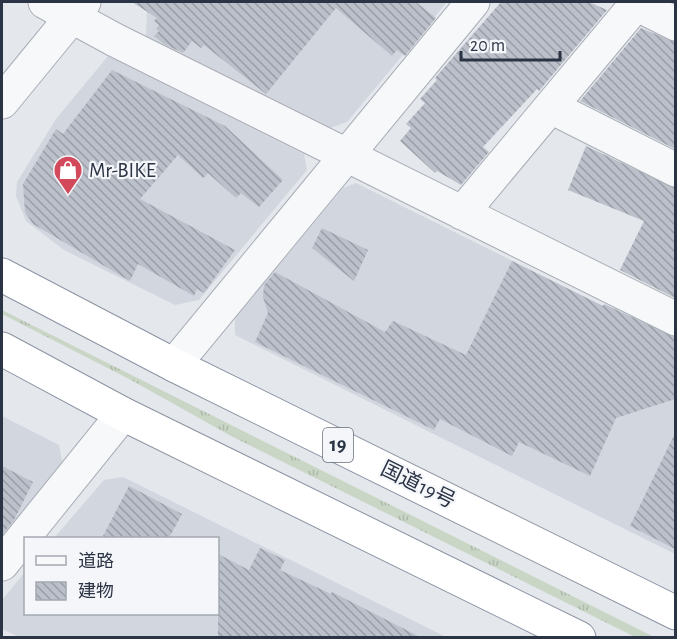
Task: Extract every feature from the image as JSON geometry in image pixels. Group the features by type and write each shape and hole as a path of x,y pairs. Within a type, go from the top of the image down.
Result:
{"highway":[{"name":"国道19号","path":"2,275 174,364 675,613"},
{"path":"2,349 123,414 579,638"}],"street":[{"path":"174,364 473,2"},
{"path":"462,213 635,3 675,24"},
{"path":"2,102 67,6 116,40 675,319"},
{"path":"551,107 675,170"},
{"path":"2,564 123,414"}],"shaded area":[{"path":"153,2 447,2 347,122 330,128 146,36 147,10"},
{"path":"108,56 304,154 307,170 199,300 175,305 64,250 26,221 16,196 17,182 56,119"},
{"path":"356,183 675,342 675,554 235,335 235,318 343,188"},
{"path":"2,416 59,445 63,465 2,540"},
{"path":"123,477 446,637 19,637 2,629 2,600 24,573 24,615 219,615 219,537 55,537 104,480"}],"green space":[{"path":"2,310 654,637 635,637 231,436 131,380 2,314"}],"building":[{"path":"132,2 416,2 436,18 405,56 397,50 392,56 336,8 266,94 204,45 201,48 192,41 183,53 164,44 154,36 159,31 156,29 159,25 154,21 157,18"},
{"path":"501,2 589,2 607,10 539,91 537,89 483,147 489,152 461,185 437,171 435,173 400,141 411,128 406,124 425,103 420,99 437,80 435,78"},
{"path":"641,28 675,42 675,149 580,101"},
{"path":"112,70 225,126 283,180 259,207 241,193 236,198 208,173 203,178 178,155 140,199 235,250 204,293 197,289 194,296 138,264 130,281 33,224 25,212 23,184 56,129 63,134"},
{"path":"586,146 675,188 675,298 620,270 644,221 568,190"},
{"path":"322,228 368,250 354,281 312,248"},
{"path":"512,261 603,306 604,304 675,337 675,399 616,418 590,476 519,442 512,456 440,419 434,430 255,342 268,313 263,297 264,285 275,272 385,332 393,321 466,355"},
{"path":"675,433 675,549 630,526"},
{"path":"2,466 33,482 14,520 2,535"},
{"path":"129,486 182,514 170,537 103,537"},
{"path":"260,548 285,560 280,570 331,594 332,592 422,638 218,638 219,555 249,570"}],"place":[{"name":"Mr-BIKE","path":"68,196"}]}
